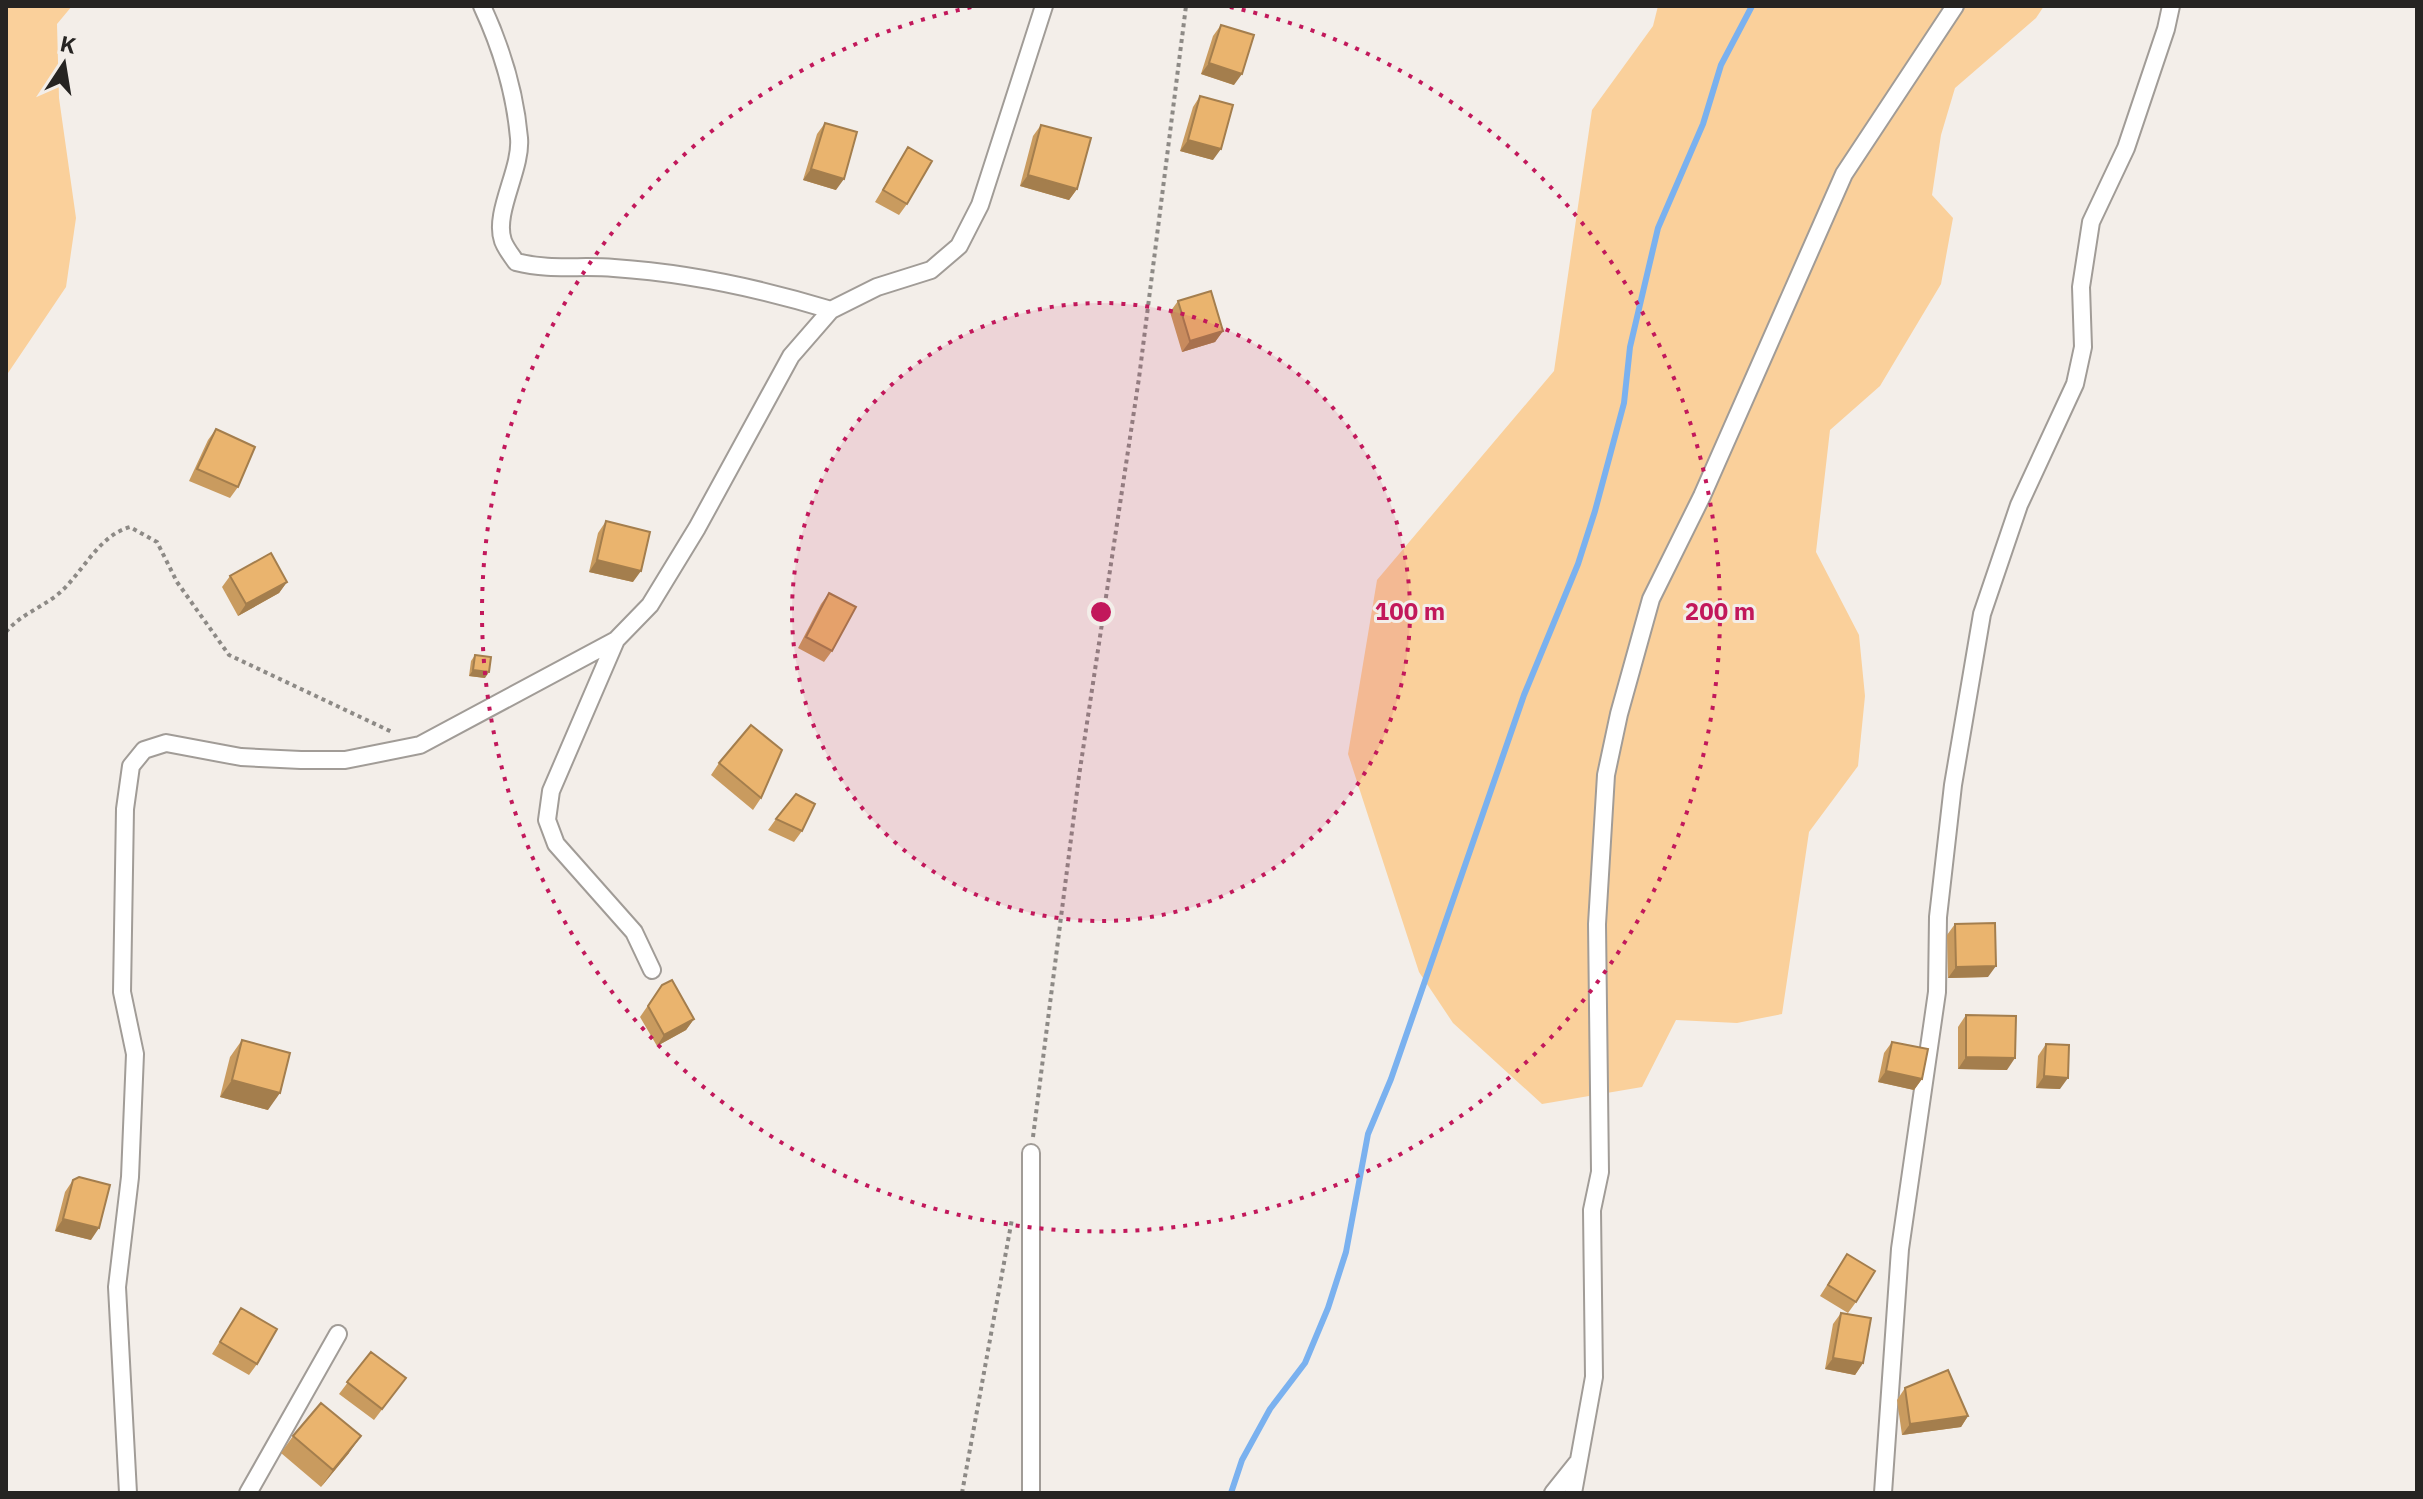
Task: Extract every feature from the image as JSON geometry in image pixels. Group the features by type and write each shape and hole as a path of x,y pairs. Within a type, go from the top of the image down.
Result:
{"street":[{"path":"482,6 507,70 520,139 519,158 503,217 502,236 516,262 542,269 611,267 701,277 780,294 831,310"},
{"path":"128,1493 117,1287 130,1177 135,1054 122,992 125,809 131,766 144,750 166,743 241,757 301,760 345,760 420,745 616,640 650,605 697,528 791,356 831,310 877,287 931,270 959,246 980,205 1044,6"},
{"path":"1573,1493 1594,1377 1592,1210 1600,1172 1597,924 1606,775 1619,714 1651,599 1702,496 1844,174 1955,6"},
{"path":"1883,1493 1900,1249 1937,992 1938,917 1953,785 1982,614 2019,505 2075,384 2083,347 2081,287 2091,222 2126,148 2171,6"},
{"path":"616,640 551,791 547,820 556,844 634,932 652,970"},
{"path":"1031,1153 1031,1493"},
{"path":"248,1493 338,1334"},
{"path":"1553,1493 1579,1462"}],"path":[{"path":"1031,1153 1079,776 1139,378 1186,6"},
{"path":"6,632 16,620 58,594 115,531 130,527 157,542 177,582 229,655 420,745"},
{"path":"962,1493 1007,1237 1015,1209"}],"shaded area":[{"path":"6,6 72,6 57,24 59,98 76,218 66,287 6,376"},
{"path":"1658,6 2044,6 2036,18 1955,88 1941,135 1932,195 1953,218 1941,284 1880,386 1830,430 1816,552 1859,635 1865,696 1858,766 1809,832 1782,1014 1737,1023 1676,1020 1642,1087 1542,1104 1453,1023 1419,972 1348,754 1377,580 1554,371 1592,110 1653,26"}],"building":[{"path":"1221,25 1254,35 1242,74 1209,63"},
{"path":"1200,96 1233,105 1221,149 1188,140"},
{"path":"825,123 857,132 844,179 811,169"},
{"path":"1041,125 1091,138 1077,189 1028,175"},
{"path":"908,147 932,161 907,204 883,190"},
{"path":"1211,291 1223,331 1190,341 1178,301"},
{"path":"216,429 255,447 238,487 197,469"},
{"path":"606,521 650,532 641,571 597,560"},
{"path":"271,553 287,582 246,604 230,576"},
{"path":"829,593 856,607 832,651 806,637"},
{"path":"475,655 491,657 489,672 473,670"},
{"path":"751,725 782,750 761,798 719,763"},
{"path":"796,794 815,804 802,831 776,819"},
{"path":"1995,923 1996,966 1956,967 1955,924"},
{"path":"672,980 694,1019 664,1035 648,1006 662,985"},
{"path":"1966,1015 2016,1016 2015,1058 1966,1057"},
{"path":"242,1040 290,1053 280,1093 232,1080"},
{"path":"1892,1042 1928,1049 1922,1079 1886,1071"},
{"path":"2046,1044 2069,1045 2068,1078 2044,1076"},
{"path":"79,1177 110,1185 99,1228 63,1219 73,1180"},
{"path":"1847,1254 1875,1271 1856,1302 1828,1285"},
{"path":"241,1308 277,1329 257,1364 220,1342"},
{"path":"1841,1313 1871,1318 1863,1363 1833,1358"},
{"path":"371,1352 406,1378 382,1409 347,1382"},
{"path":"1948,1370 1968,1416 1910,1424 1905,1388"},
{"path":"321,1403 361,1436 333,1470 293,1436"}],"waterway":[{"path":"1231,1493 1242,1460 1270,1409 1305,1363 1328,1308 1346,1252 1368,1134 1391,1079 1524,695 1578,564 1595,511 1624,403 1630,347 1658,228 1703,124 1721,65 1752,6"}]}
